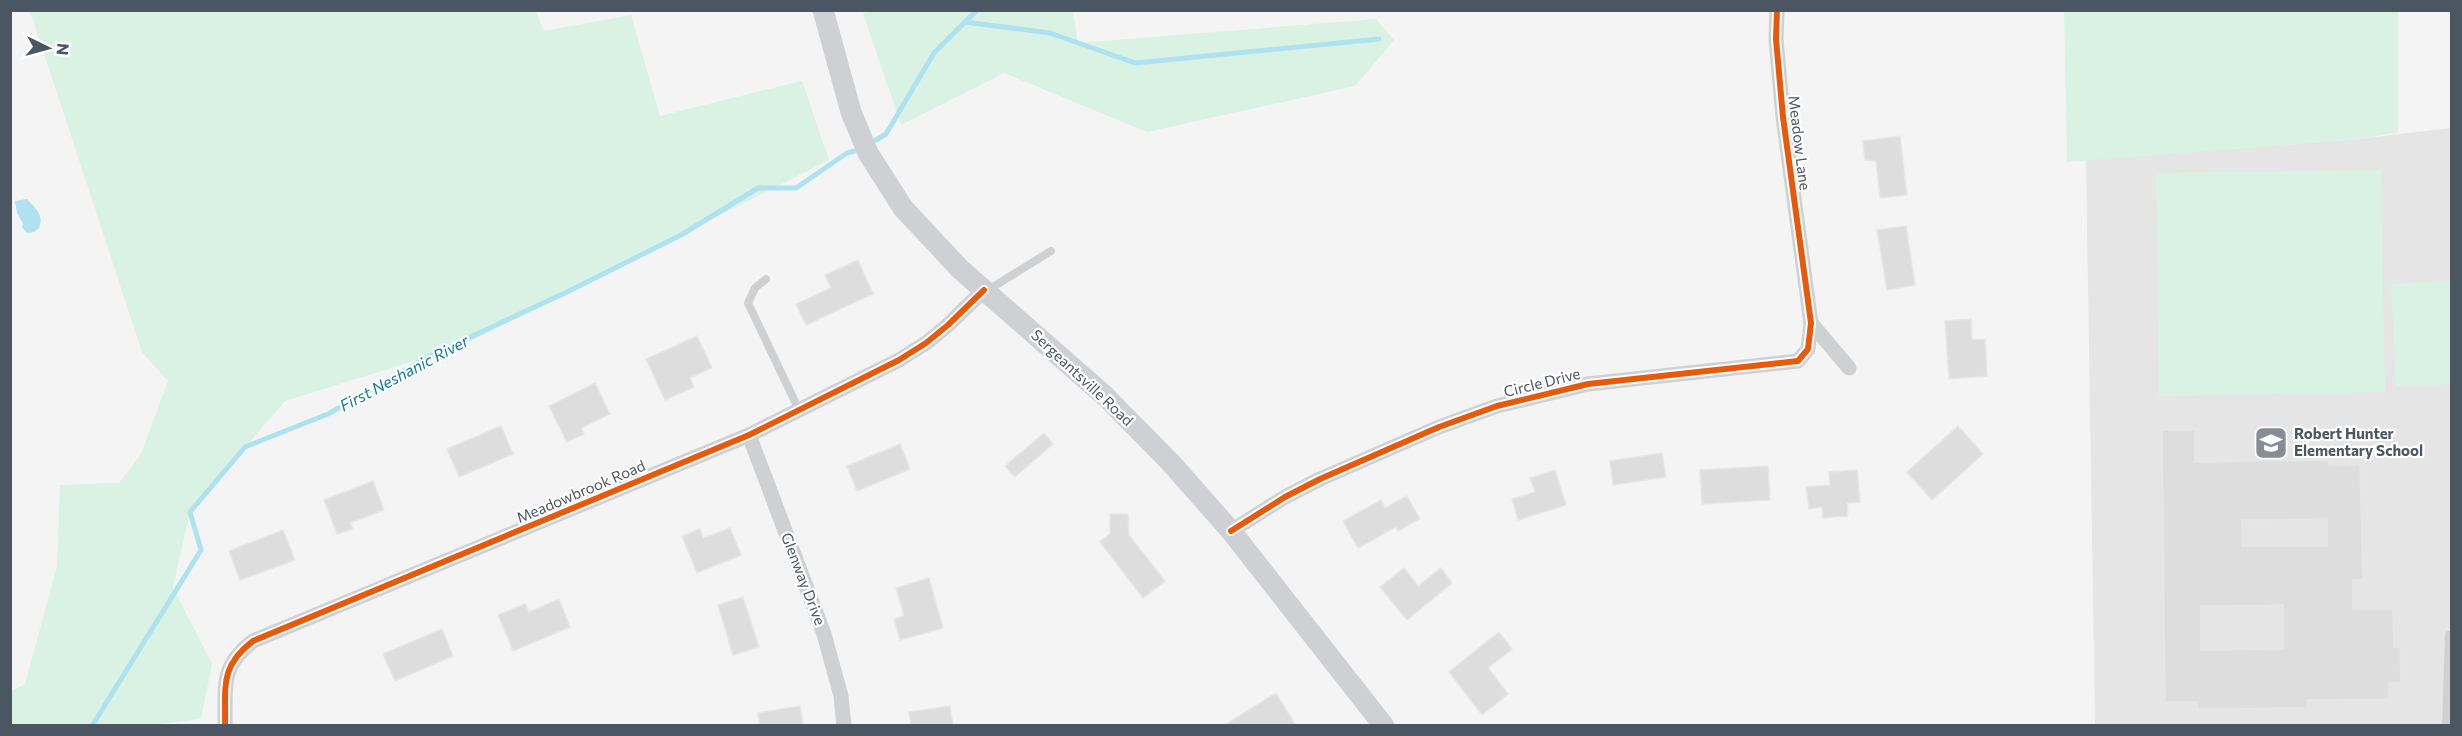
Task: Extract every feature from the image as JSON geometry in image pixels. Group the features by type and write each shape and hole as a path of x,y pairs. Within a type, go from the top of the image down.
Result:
{"main road":[{"name":"Sergeantsville Road","path":"823,10 851,112 868,153 903,208 929,237 985,291 1105,396 1171,463 1231,531 1384,726"}],"street":[{"name":"Meadow Lane","path":"1777,10 1776,39 1782,117 1805,277"},
{"name":"Circle Drive","path":"1231,531 1285,497 1320,479 1439,427 1497,406 1597,382 1798,361 1808,349 1812,323 1805,277"},
{"name":"Meadowbrook Road","path":"225,726 229,666 239,652 253,641 750,435 899,360 926,343 985,291"},
{"path":"1812,323 1849,368"},
{"name":"Glenway Drive","path":"750,435 824,634 836,674 844,726"}],"lane":[{"path":"985,291 1051,251"},
{"path":"766,279 755,288 748,303 799,410"},
{"path":"2445,726 2449,635"}],"shaded area":[{"name":"Robert Hunter Elementary School","path":"2451,128 2451,725 2095,725 2086,160 2348,140"}],"green space":[{"path":"535,10 544,31 631,15 660,116 802,81 829,160 459,347 285,401 190,512 173,587 212,664 201,719 141,726 11,725 11,691 25,684 57,566 60,485 119,483 141,454 168,381 142,352 30,11"},
{"path":"874,11 1073,11 1078,43 1376,19 1394,40 1355,86 1147,132 1004,73 901,125 863,13"},
{"path":"2064,11 2398,11 2398,133 2348,140 2067,162"},
{"path":"2381,170 2385,392 2159,396 2156,173"},
{"path":"2451,281 2451,384 2396,386 2391,284"}],"water":[{"path":"27,199 41,219 39,228 27,233 22,227 23,223 17,213 15,201"}],"building":[{"path":"1900,136 1907,195 1880,198 1876,161 1865,160 1863,141"},
{"path":"1906,226 1915,285 1887,290 1877,230"},
{"path":"858,260 873,294 806,325 796,304 831,288 825,275"},
{"path":"1971,319 1972,340 1985,339 1987,376 1949,379 1945,321"},
{"path":"697,336 712,368 690,378 694,387 665,400 646,359"},
{"path":"595,383 610,414 581,428 584,434 567,442 549,406"},
{"path":"501,426 513,454 459,477 447,449"},
{"path":"1958,426 1983,454 1932,500 1907,472"},
{"path":"2162,430 2195,430 2195,462 2329,460 2329,465 2360,465 2363,580 2353,580 2353,609 2393,609 2394,647 2400,647 2401,683 2389,683 2389,699 2307,700 2307,708 2197,709 2197,702 2165,702","holes":["2327,519 2327,546 2242,546 2242,520","2283,605 2283,649 2201,650 2201,606"]},
{"path":"1044,433 1053,444 1015,477 1005,466"},
{"path":"900,444 910,469 857,491 847,466"},
{"path":"1662,453 1666,477 1613,485 1610,461"},
{"path":"1768,466 1770,500 1702,504 1700,470"},
{"path":"1555,470 1566,505 1518,520 1512,499 1535,492 1530,478"},
{"path":"1857,470 1860,502 1847,503 1848,516 1823,518 1822,507 1809,509 1806,487 1830,485 1829,472"},
{"path":"373,481 384,510 350,523 353,529 337,534 324,500"},
{"path":"1407,496 1420,519 1398,531 1396,527 1358,548 1343,521 1381,500 1385,508"},
{"path":"1110,514 1128,514 1129,535 1165,581 1143,598 1100,542 1110,534"},
{"path":"730,528 741,555 697,573 682,536 700,529 703,538"},
{"path":"283,530 295,560 240,580 229,551"},
{"path":"1404,568 1418,586 1441,568 1452,583 1407,620 1380,587"},
{"path":"929,578 943,628 900,640 894,619 904,616 896,588"},
{"path":"743,597 759,647 733,655 718,605"},
{"path":"559,599 570,627 513,651 498,615 525,604 529,612"},
{"path":"442,629 453,656 395,681 383,654"},
{"path":"1499,632 1512,649 1488,668 1508,694 1482,715 1449,672"},
{"path":"1276,693 1296,726 1223,726"},
{"path":"800,706 803,726 760,726 758,713"},
{"path":"950,706 953,726 911,726 909,712"}],"waterway":[{"name":"First Neshanic River","path":"876,140 886,134 934,53 977,10"},
{"path":"965,22 1050,33 1135,63 1379,39"},
{"name":"First Neshanic River","path":"92,726 201,550 190,512 245,447 328,414 430,356 569,291 681,235 758,188 796,188 847,153 854,151"}],"cycle path":[{"path":"1231,531 1285,497 1320,479 1439,427 1497,406 1588,384 1798,361 1808,349 1811,323 1783,117 1776,39 1777,10"},
{"path":"225,726 225,689 229,669 234,660 253,641 749,435 899,360 926,343 948,325 984,290"}],"place":[{"name":"Robert Hunter Elementary School","path":"2271,443"}]}
